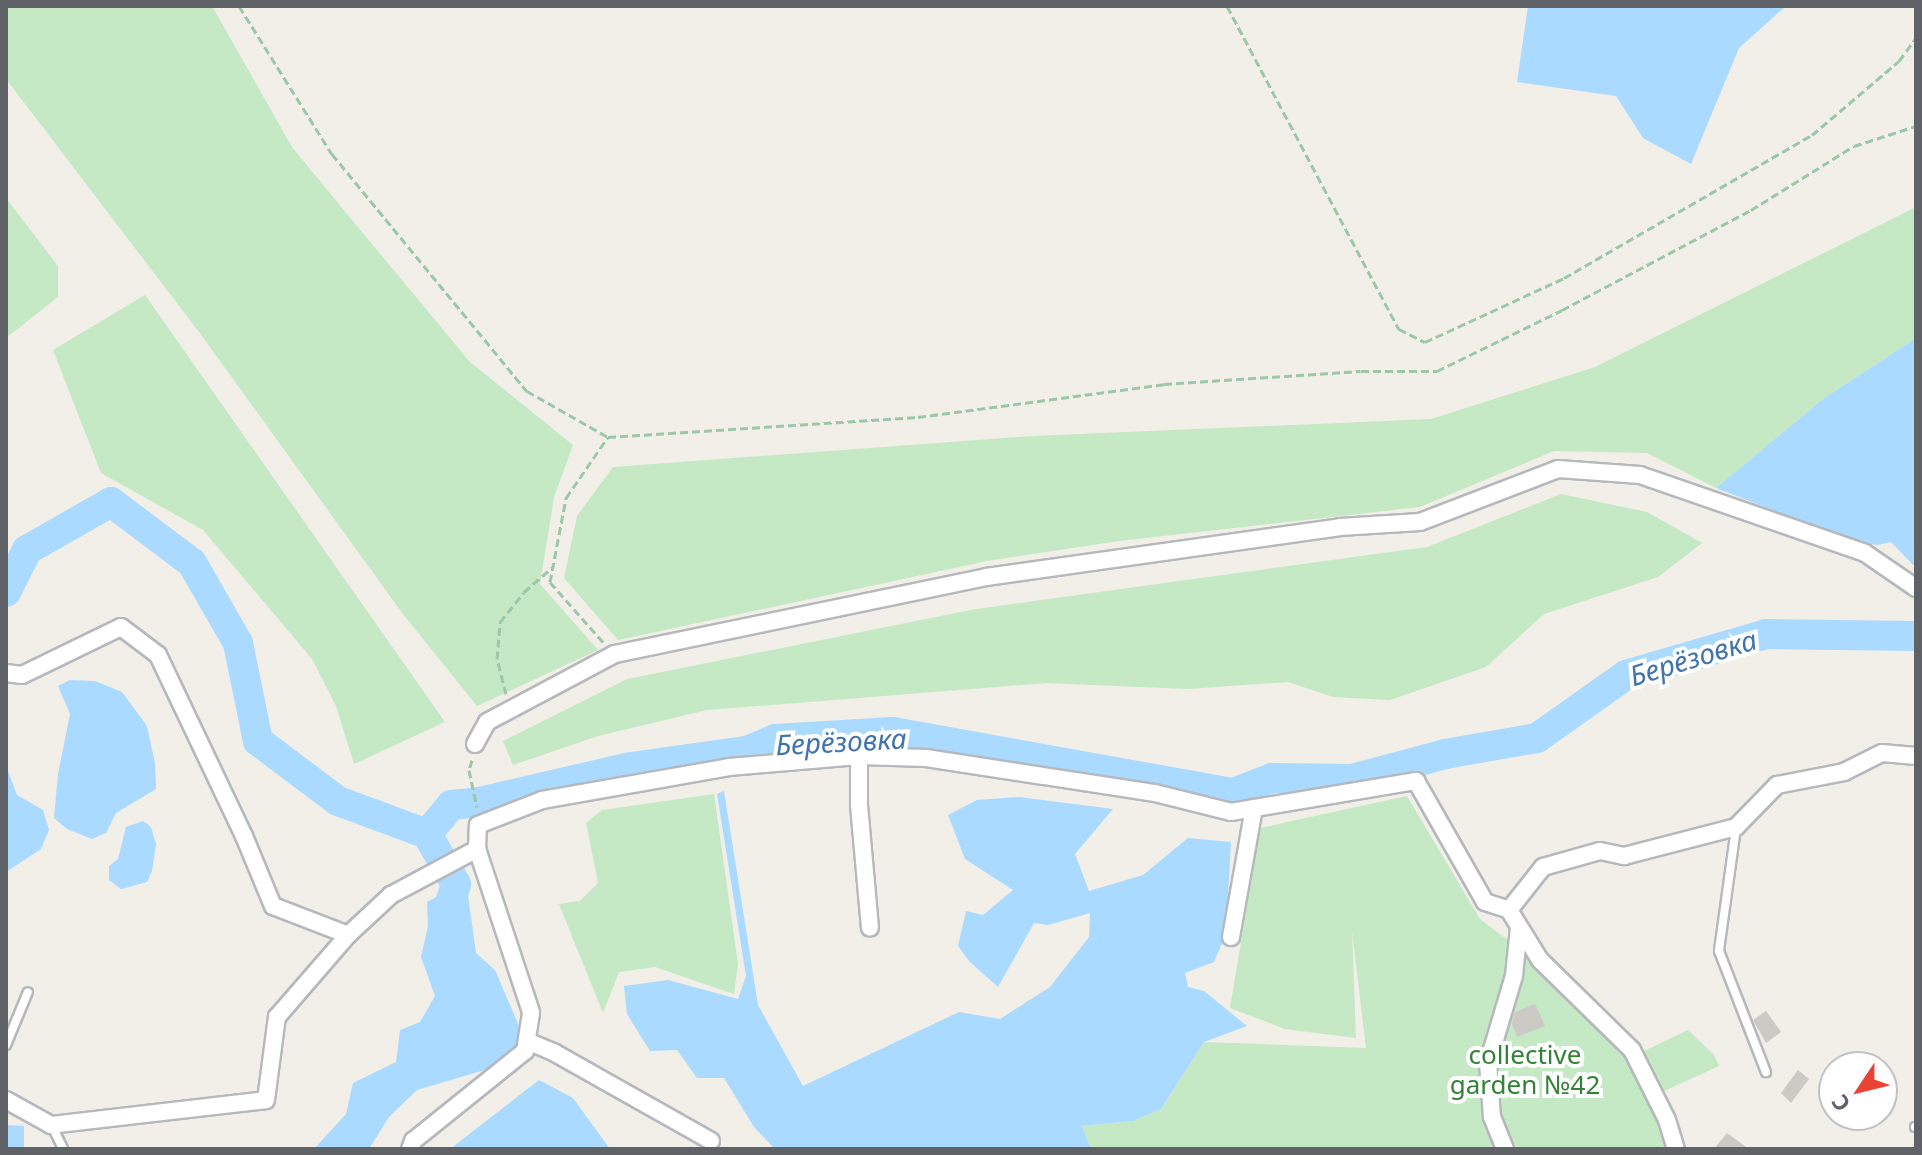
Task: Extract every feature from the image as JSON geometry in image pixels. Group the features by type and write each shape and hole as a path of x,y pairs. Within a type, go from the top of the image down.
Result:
{"street":[{"path":"475,744 487,722 615,654 986,577 1340,527 1420,522 1558,469 1640,475 1865,553 1916,588"},
{"path":"6,673 22,675 121,627 158,655 244,836 273,906 348,935"},
{"path":"1509,910 1543,867 1600,851 1624,856 1736,827 1777,785 1844,772 1882,753 1916,756"},
{"path":"859,756 859,805 870,928"},
{"path":"410,1149 413,1141 525,1051 531,1012 477,849 478,825 542,800 729,767 859,756 926,758 1048,776 1155,793 1231,812 1416,781 1485,902 1509,910 1540,960 1632,1050 1667,1120 1676,1149"},
{"path":"1231,937 1254,808"},
{"path":"6,1100 51,1125 266,1100 277,1017 348,935 391,895 477,849"},
{"path":"1505,1149 1492,1117 1488,1063 1514,976 1519,927"},
{"path":"527,1041 555,1053 711,1141"}],"lane":[{"path":"1736,827 1719,951 1766,1072"},
{"path":"6,1045 28,992"},
{"path":"51,1125 63,1149"}],"path":[{"path":"239,6 332,154 527,391 608,437 918,417 1164,384 1361,371 1437,371 1562,310 1751,210 1854,146 1916,126"},
{"path":"1227,6 1399,329 1425,342 1564,278 1812,135 1899,61 1916,38"},
{"path":"608,437 566,498 550,582 615,654"},
{"path":"508,711 497,659 500,622 524,592 552,568"},
{"path":"475,744 469,770 477,792 478,813"}],"green space":[{"path":"6,6 212,6 292,147 347,214 470,362 573,445 554,497 540,584 598,650 477,706 403,614 199,332 6,79"},
{"path":"6,198 58,266 58,297 6,338"},
{"path":"1916,207 1916,338 1823,399 1716,488 1647,453 1554,451 1420,507 1119,541 987,561 618,640 564,578 577,516 613,467 1033,436 1431,419 1595,367"},
{"path":"145,295 445,722 354,764 336,706 312,659 203,530 101,473 53,350"},
{"path":"1561,494 1647,512 1702,543 1658,577 1544,614 1486,667 1390,700 1333,697 1288,682 1188,689 1047,683 707,710 598,736 513,765 503,741 627,679 976,609 1427,547"},
{"path":"714,794 738,964 734,994 655,967 619,972 603,1013 559,904 580,901 598,883 586,823 602,810"},
{"name":"collective garden №42","path":"1407,796 1480,919 1517,947 1627,1061 1658,1121 1667,1149 1091,1149 1082,1126 1133,1121 1161,1109 1204,1042 1366,1048 1352,931 1356,1038 1285,1029 1230,1008 1260,828"},
{"path":"1688,1030 1714,1055 1719,1066 1664,1091 1644,1051"}],"water":[{"path":"1528,6 1786,6 1739,48 1691,164 1643,138 1616,96 1517,82"},
{"path":"1916,338 1916,568 1891,542 1878,545 1852,541 1716,488 1823,399"},
{"path":"70,680 95,681 122,692 147,726 155,764 156,789 116,813 106,833 92,839 67,829 54,818 58,774 70,714 58,686"},
{"path":"6,766 17,795 43,810 49,830 41,849 6,872"},
{"path":"724,791 758,1005 803,1086 959,1012 1000,1019 1050,987 1089,937 1090,913 1048,925 1034,923 998,987 969,961 958,946 966,911 983,915 1013,890 965,859 948,815 977,800 1019,797 1113,809 1075,854 1089,891 1143,875 1188,838 1231,842 1226,934 1214,962 1185,973 1188,987 1204,991 1247,1026 1204,1042 1161,1109 1133,1121 1082,1126 1091,1149 775,1149 754,1127 724,1078 697,1078 677,1050 650,1051 627,1014 624,986 668,980 738,999 746,976 717,794"},
{"path":"143,821 151,827 156,844 152,871 147,882 121,889 109,880 109,866 118,859 126,827"},
{"path":"466,881 476,953 495,970 522,1033 505,1064 417,1090 389,1117 369,1149 314,1149 346,1114 353,1083 396,1062 400,1030 420,1022 435,996 421,957 428,926 427,902"},
{"path":"539,1080 573,1098 610,1149 450,1149"},
{"path":"6,1125 24,1126 24,1149 6,1149"}],"building":[{"path":"1535,1004 1545,1026 1517,1037 1512,1023 1515,1012"},
{"path":"1766,1011 1781,1032 1766,1043 1753,1020"},
{"path":"1798,1070 1809,1079 1791,1103 1781,1093"},
{"path":"1727,1133 1749,1149 1714,1149"}],"waterway":[{"name":"Берёзовка","path":"6,592 27,550 111,502 192,563 238,643 258,741 338,801 427,834 451,805 479,802 631,767 747,751 775,739 893,732 1233,793 1272,778 1352,779 1445,754 1537,738 1626,675 1766,634 1916,636"},
{"path":"427,834 456,884 443,926"}]}
